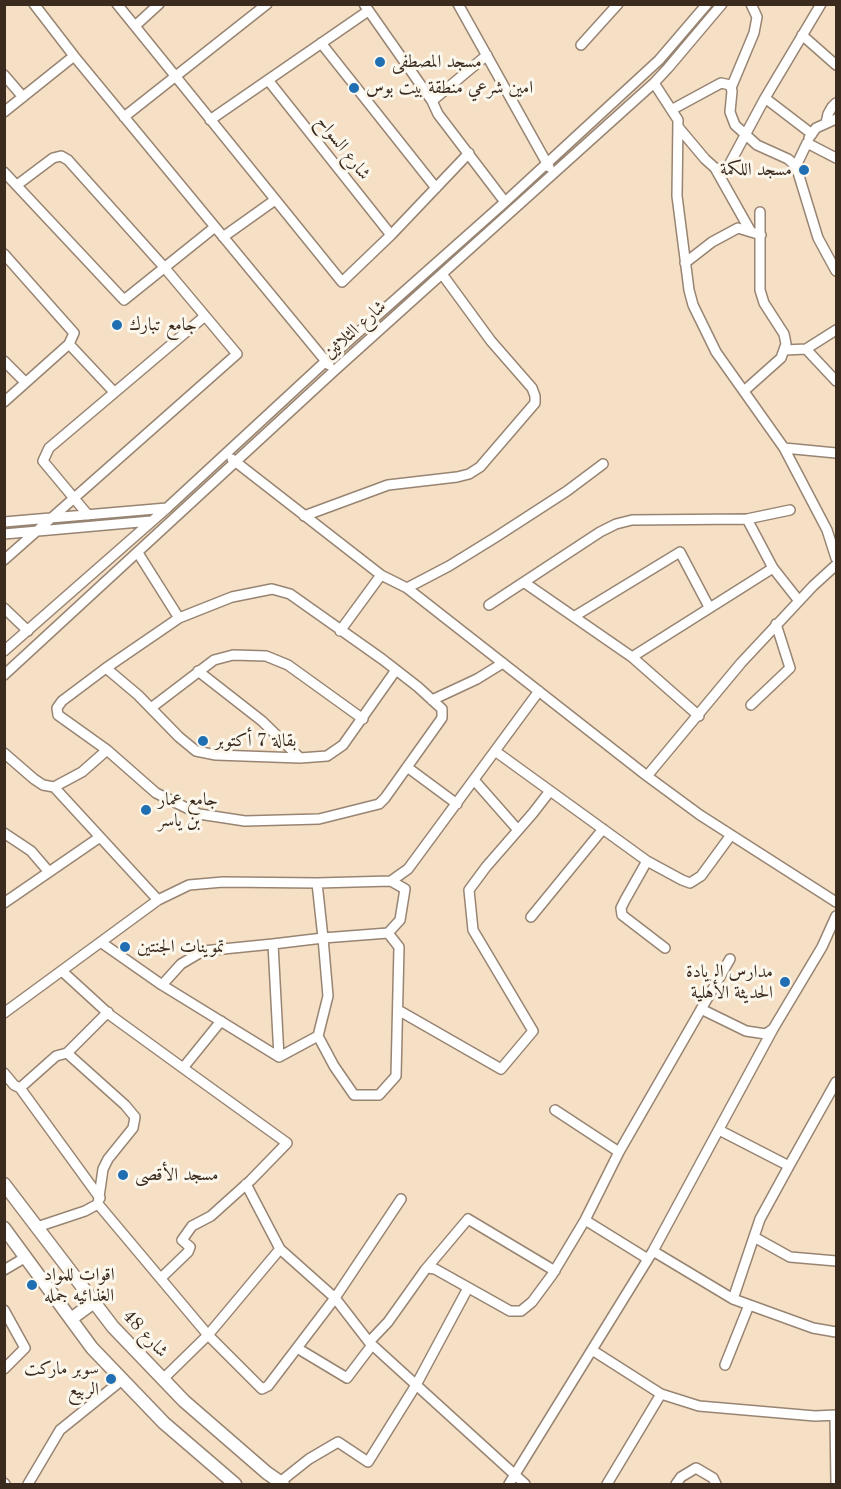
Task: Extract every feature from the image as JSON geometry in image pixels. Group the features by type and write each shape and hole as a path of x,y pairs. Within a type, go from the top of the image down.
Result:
{"main road":[{"name":"شارع 48","path":"4,1184 113,1327 184,1401 282,1483"},
{"path":"4,1228 92,1348 164,1423 235,1485"},
{"path":"71,1319 94,1302"}],"street":[{"path":"34,4 74,56 334,371"},
{"path":"117,4 342,282 391,235 469,153"},
{"path":"135,26 159,4"},
{"path":"124,117 267,4"},
{"path":"458,4 554,174"},
{"path":"580,45 618,4"},
{"name":"شارع الثلاثين","path":"4,651 167,508 326,361 505,202 659,60 707,4"},
{"name":"شارع الثلاثين","path":"4,675 236,464 334,371 668,69 722,4"},
{"path":"751,4 757,17 754,33 731,87 731,116 735,124 762,148 788,159 796,166 818,238 837,271"},
{"path":"715,168 723,169 729,165 765,98 821,4"},
{"path":"210,120 321,44 366,8 432,101 438,114 505,202"},
{"path":"802,35 837,65"},
{"path":"321,44 436,189"},
{"path":"432,101 487,55"},
{"path":"4,112 74,56"},
{"path":"4,75 23,97"},
{"name":"شارع السواح","path":"268,80 391,235"},
{"path":"654,82 678,120 676,189 690,298 716,352 784,448 827,530 836,555"},
{"path":"673,109 721,83 727,83 731,87"},
{"path":"765,98 812,134"},
{"path":"826,123 832,106 837,103"},
{"path":"796,166 816,128 837,119"},
{"path":"679,128 715,168 751,232"},
{"path":"807,143 837,158"},
{"path":"4,560 237,354 164,267 68,160 61,156 53,158 17,185"},
{"path":"4,172 124,300 215,226"},
{"path":"223,237 275,200"},
{"path":"744,391 777,361 785,350 784,334 764,303 760,290 760,212"},
{"path":"685,263 724,234 738,228 761,235"},
{"path":"4,254 74,333 69,344 4,402"},
{"path":"304,516 388,485 469,474 480,467 535,403 532,388 491,341 442,274"},
{"path":"88,515 43,461 49,448 205,316"},
{"path":"785,350 806,349 837,330"},
{"path":"69,344 114,392"},
{"path":"806,349 837,381"},
{"path":"4,361 25,382"},
{"path":"784,448 837,453"},
{"path":"227,453 236,464 381,575 407,588 647,776 731,835 837,903"},
{"path":"407,588 496,537 567,491 603,464"},
{"path":"8,522 167,508"},
{"path":"489,605 600,532 616,524 641,520 747,519 790,510"},
{"path":"4,514 8,522 20,533"},
{"path":"747,519 773,568 799,601"},
{"path":"4,534 152,521"},
{"path":"575,616 680,552 710,607"},
{"path":"138,553 179,618"},
{"path":"647,776 776,624 837,565"},
{"path":"632,657 773,568"},
{"path":"340,631 381,575"},
{"path":"525,583 632,657 699,716"},
{"path":"272,589 290,594 396,670 442,709 442,718 385,798 372,807 319,819 245,821 199,814 156,793 107,750 58,715 57,708 62,701 106,668 179,618 232,597 272,589"},
{"path":"4,608 28,631"},
{"path":"751,705 790,668 776,624"},
{"path":"151,708 214,660 233,654 266,656 288,665 363,719"},
{"path":"432,700 477,679 503,663"},
{"path":"106,668 196,751 216,755 300,758 327,756 343,745 396,670"},
{"path":"198,671 262,721 300,758"},
{"path":"391,881 408,869 539,691"},
{"path":"54,787 81,772 107,750"},
{"path":"495,751 647,861 690,883 701,876 731,835"},
{"path":"4,753 34,780 54,787 158,900"},
{"path":"407,767 457,804"},
{"path":"474,780 518,830"},
{"path":"398,1010 501,1070 533,1031 473,930 469,890 550,791"},
{"path":"531,917 603,829"},
{"path":"4,833 31,851 49,872"},
{"path":"4,903 100,837"},
{"path":"647,861 621,908 622,915 665,948"},
{"path":"4,1013 63,972 158,900 189,885 223,882 391,881 405,889 400,921 388,933 202,951 181,964 162,985"},
{"path":"317,883 328,996 318,1036 334,1066 354,1095 379,1095 396,1076 399,947 388,933"},
{"path":"512,1480 650,1255 773,1029 822,947 837,916"},
{"path":"102,943 162,985 279,1057"},
{"path":"273,944 279,1057"},
{"path":"428,1268 435,1269 510,1311 521,1311 532,1302 555,1271 585,1220 619,1152 730,959"},
{"path":"63,972 108,1012 287,1143 211,1216 192,1226 182,1240 190,1247 188,1252 162,1278"},
{"path":"701,1009 746,1031 766,1034 773,1029"},
{"path":"20,1088 56,1056 68,1053 108,1012"},
{"path":"183,1068 221,1021"},
{"path":"279,1057 318,1036"},
{"path":"68,1053 135,1116 133,1128 108,1159 103,1169 99,1186 99,1202"},
{"path":"4,1073 14,1085 20,1088 99,1202 162,1278 169,1290 208,1335 262,1389 268,1386 335,1298 401,1199"},
{"path":"733,1299 760,1219 837,1082"},
{"path":"555,1110 619,1152"},
{"path":"719,1130 789,1166"},
{"path":"246,1184 280,1250 335,1298 371,1343 512,1480 525,1485"},
{"path":"37,1227 85,1211 99,1202"},
{"path":"297,1348 347,1378 428,1268 468,1220 555,1271"},
{"path":"585,1220 733,1299 813,1328 837,1332"},
{"path":"754,1237 790,1257 837,1261"},
{"path":"163,1379 208,1335 280,1250"},
{"path":"4,1270 26,1257"},
{"path":"282,1483 309,1459 338,1442 368,1462 416,1385 468,1288"},
{"path":"725,1365 749,1305"},
{"path":"4,1310 25,1348 4,1369"},
{"path":"592,1350 661,1394 699,1406 836,1416 836,1485"},
{"path":"28,1485 60,1430 122,1380"},
{"path":"607,1485 661,1394"},
{"path":"676,1485 681,1477 696,1468 713,1478 716,1485"}],"place":[{"name":"مسجد المصطفى","path":"380,62"},
{"name":"امين شرعي منطقة بيت بوس","path":"354,88"},
{"name":"مسجد اللكمة","path":"804,170"},
{"name":"جامع تبارك","path":"117,325"},
{"name":"بقالة 7 أكتوبر","path":"203,741"},
{"name":"جامع عمار بن ياسر","path":"146,810"},
{"name":"تموينات الجنتين","path":"125,947"},
{"name":"مدارس الريادة الحديثة الأهلية","path":"785,982"},
{"name":"مسجد الأقصى","path":"123,1175"},
{"name":"اقوات للمواد الغذائيه جمله","path":"32,1285"},
{"name":"سوبر ماركت الربيع","path":"111,1379"}]}
